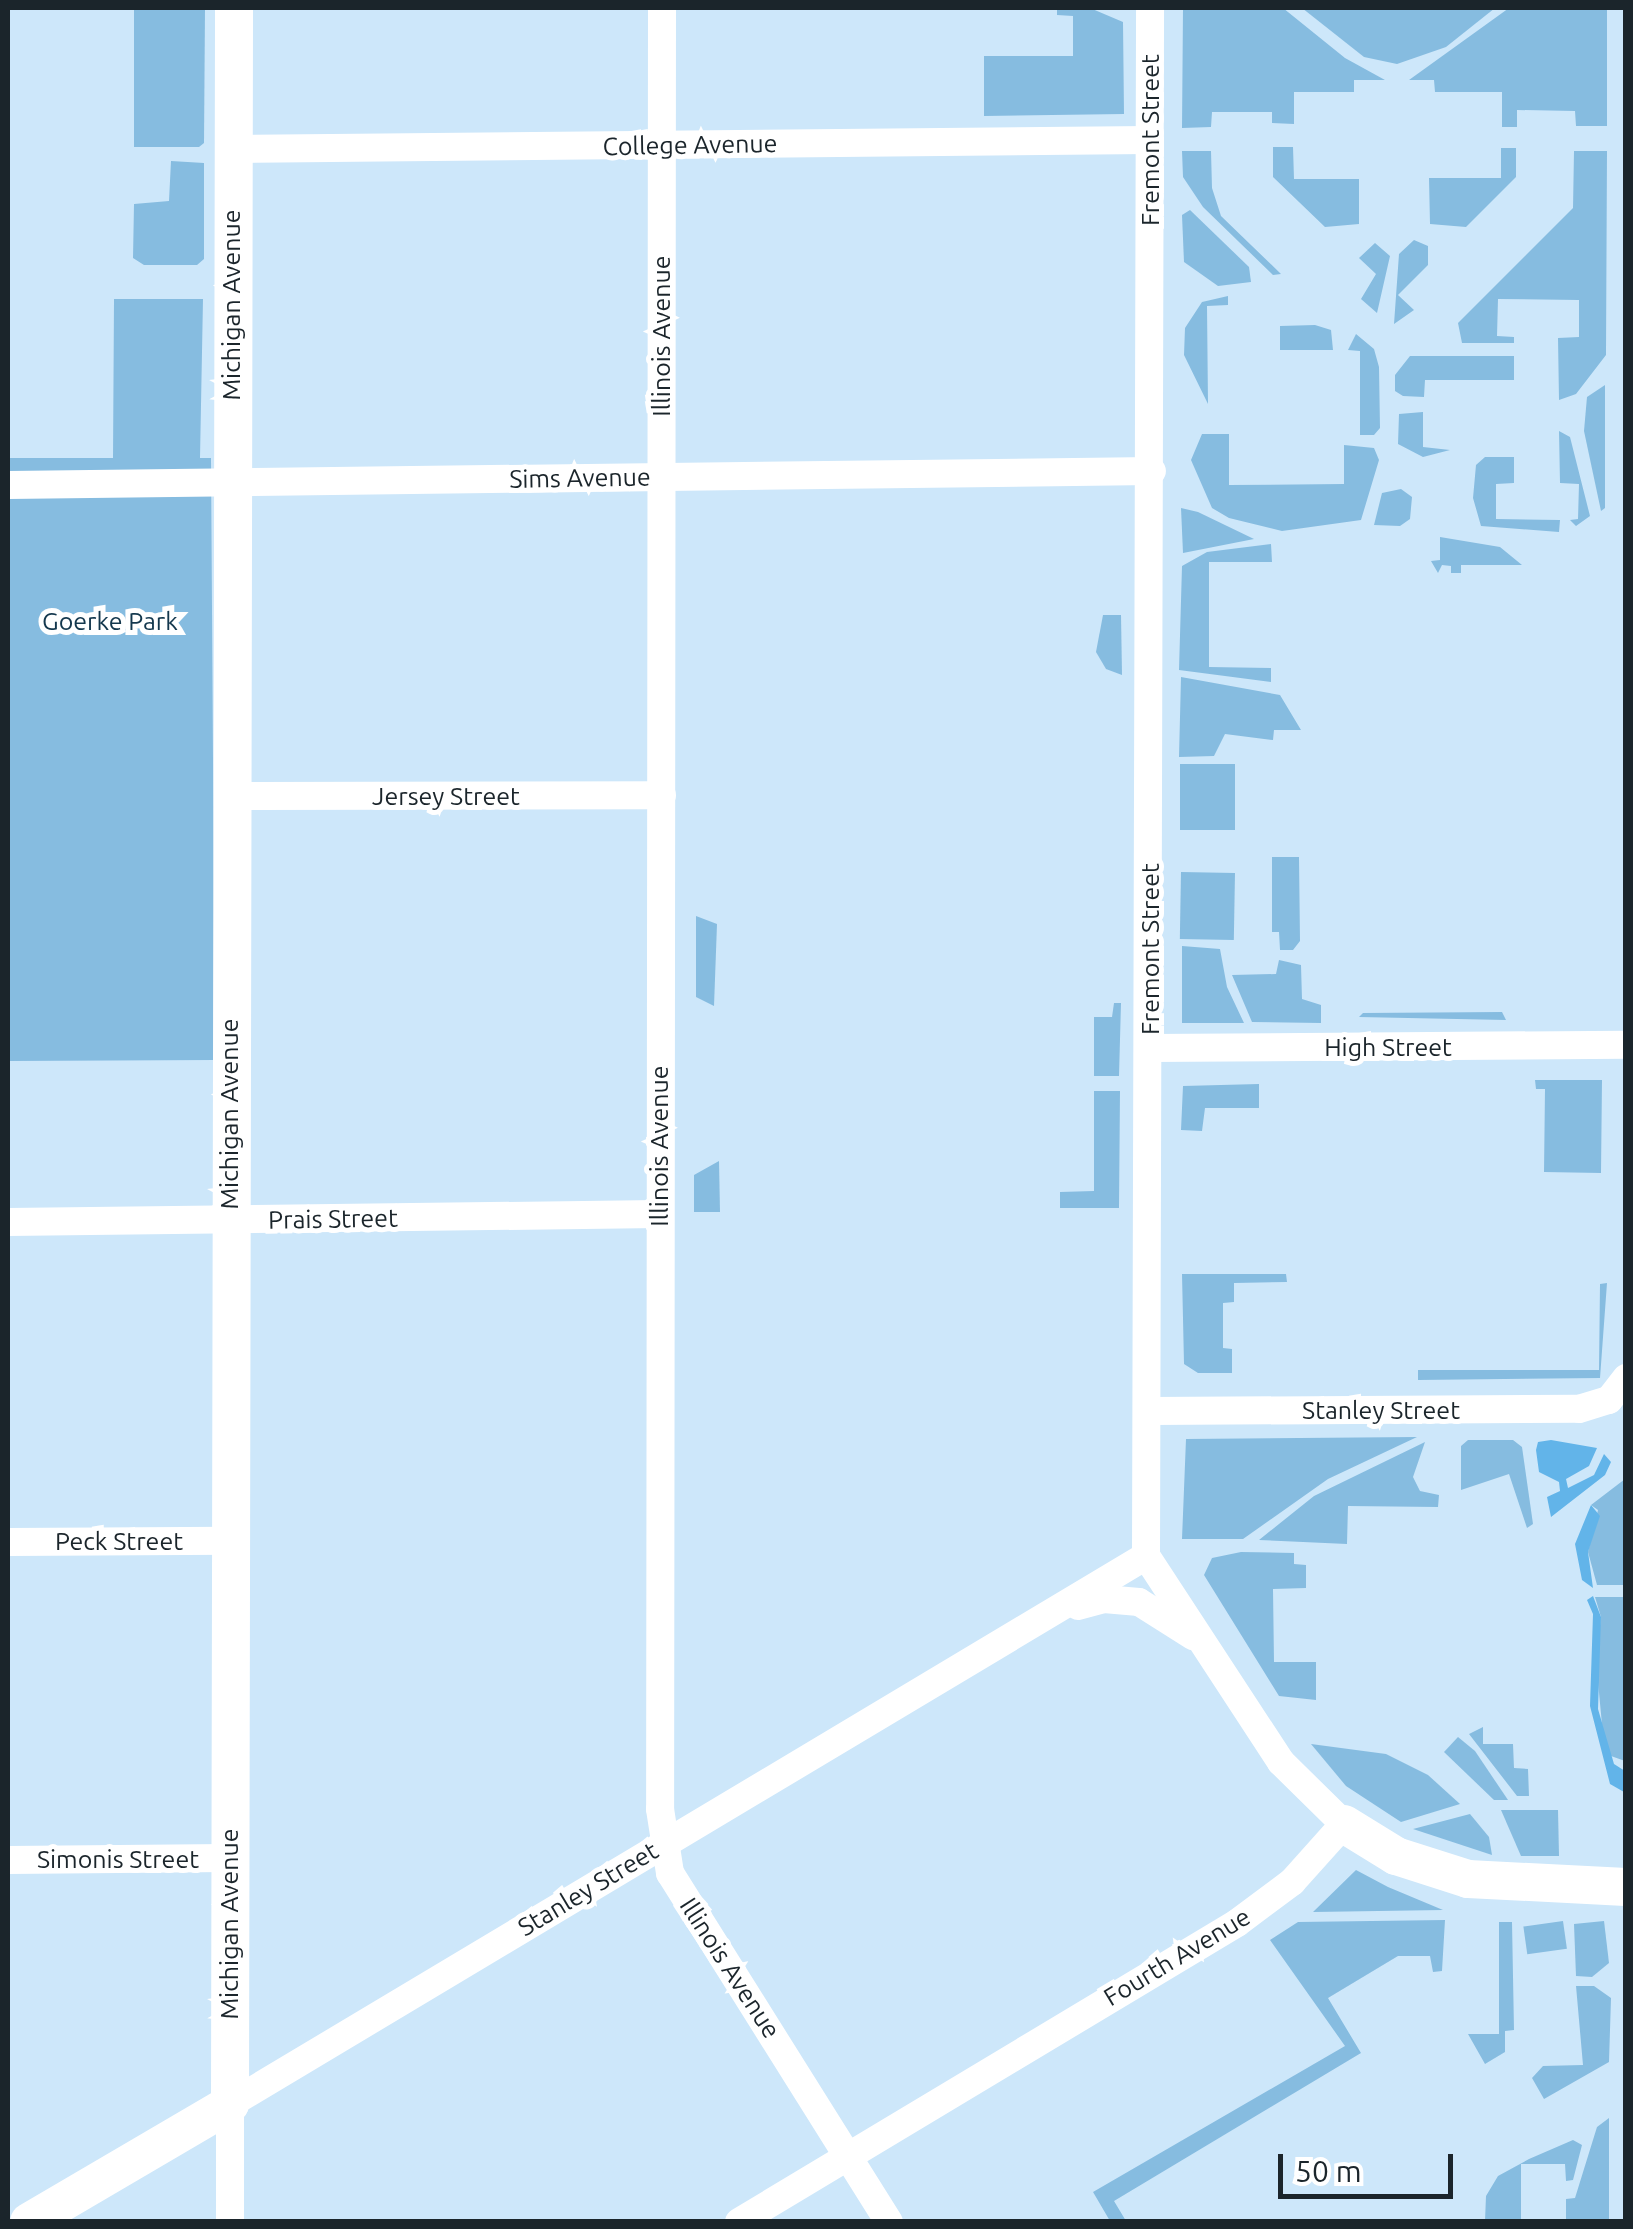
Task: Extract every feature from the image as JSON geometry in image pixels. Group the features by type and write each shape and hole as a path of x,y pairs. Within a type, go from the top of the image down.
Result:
{"street":[{"name":"Michigan Avenue","path":"230,2222 228,1220 234,8"},
{"name":"Illinois Avenue","path":"662,8 659,1214 664,1843 670,1874 889,2222"},
{"name":"Fremont Street","path":"1146,1556 1151,1411 1150,8"},
{"name":"College Avenue","path":"232,149 1149,140"},
{"name":"Sims Avenue","path":"8,486 1152,471"},
{"name":"Jersey Street","path":"230,796 662,795"},
{"name":"High Street","path":"1150,1048 1626,1045"},
{"name":"Prais Street","path":"8,1222 659,1214"},
{"name":"Stanley Street","path":"1151,1411 1579,1409 1617,1389"},
{"name":"Peck Street","path":"8,1542 230,1541"},
{"name":"Stanley Street","path":"29,2222 1146,1556"},
{"path":"1146,1556 1281,1762 1344,1824 1396,1856 1468,1879 1626,1887"},
{"path":"1030,1624 1116,1598 1158,1611 1210,1650"},
{"name":"Fourth Avenue","path":"739,2222 1236,1923 1292,1882 1344,1824"},
{"name":"Simonis Street","path":"8,1860 228,1858"}],"green space":[{"path":"134,8 205,8 204,143 199,147 134,147"},
{"path":"1057,8 1090,8 1123,22 1124,114 984,116 984,56 1073,56 1073,16 1057,15"},
{"path":"1183,8 1283,8 1345,58 1385,80 1354,80 1354,92 1294,92 1294,124 1272,123 1272,112 1212,112 1211,127 1182,128"},
{"path":"1302,8 1495,8 1446,47 1397,64 1364,57"},
{"path":"1509,8 1607,8 1607,126 1576,126 1575,111 1517,110 1517,127 1502,127 1502,92 1435,92 1434,80 1409,80"},
{"path":"1273,147 1293,147 1294,179 1359,179 1359,224 1325,227 1273,177"},
{"path":"1501,148 1516,148 1516,177 1466,227 1430,224 1429,178 1501,178"},
{"path":"1182,151 1211,151 1212,188 1221,216 1281,274 1273,275 1203,207 1183,177"},
{"path":"1574,151 1607,151 1606,355 1576,394 1559,400 1558,338 1579,337 1579,300 1498,299 1497,336 1514,337 1514,343 1462,343 1458,323 1573,208"},
{"path":"171,161 204,163 204,259 197,265 144,265 133,258 134,204 169,201"},
{"path":"1190,210 1249,267 1251,282 1218,286 1184,262 1182,215"},
{"path":"1414,240 1428,246 1428,265 1398,295 1414,310 1394,324 1399,254"},
{"path":"1375,243 1390,256 1377,313 1361,299 1376,274 1359,258"},
{"path":"1228,296 1228,305 1207,306 1208,404 1184,355 1185,328 1202,302"},
{"name":"Goerke Park","path":"114,299 203,299 200,458 211,458 215,1060 8,1061 8,458 113,458"},
{"path":"1315,325 1331,330 1333,350 1280,350 1280,326"},
{"path":"1356,334 1374,349 1379,367 1380,428 1374,435 1360,435 1360,351 1348,350"},
{"path":"1410,356 1514,356 1514,380 1425,380 1424,397 1403,396 1395,391 1395,375"},
{"path":"1605,385 1605,508 1601,511 1584,431 1587,397"},
{"path":"1423,412 1423,447 1450,450 1423,457 1398,444 1399,414"},
{"path":"1559,431 1570,437 1590,516 1576,526 1570,520 1578,519 1579,484 1560,483"},
{"path":"1202,434 1229,434 1229,485 1344,484 1344,445 1374,448 1379,460 1361,520 1282,531 1229,518 1212,508 1191,460"},
{"path":"1485,457 1514,457 1514,483 1496,484 1496,519 1560,520 1559,532 1481,526 1473,498 1476,465"},
{"path":"1401,489 1412,497 1410,519 1400,526 1374,525 1382,493"},
{"path":"1181,508 1198,512 1254,539 1183,553"},
{"path":"1440,537 1500,547 1522,565 1461,565 1461,573 1451,573 1451,566 1442,565 1438,573 1431,561 1440,560"},
{"path":"1271,544 1272,562 1209,562 1209,667 1271,668 1271,682 1179,670 1182,566 1207,552"},
{"path":"1103,615 1121,615 1122,675 1106,669 1096,652"},
{"path":"1181,677 1280,695 1301,730 1274,730 1273,740 1225,734 1214,756 1179,757"},
{"path":"1180,764 1235,764 1235,830 1180,830"},
{"path":"1272,857 1299,857 1300,941 1293,950 1280,950 1279,932 1272,932"},
{"path":"1181,872 1235,873 1234,940 1180,939"},
{"path":"696,916 717,924 714,1006 696,997"},
{"path":"1182,946 1220,949 1227,987 1244,1023 1182,1023"},
{"path":"1279,960 1301,965 1302,999 1321,1005 1321,1023 1252,1022 1232,975 1276,974"},
{"path":"1114,1003 1121,1003 1119,1076 1094,1076 1094,1017 1112,1017"},
{"path":"1502,1012 1506,1020 1359,1017 1363,1013"},
{"path":"1535,1080 1602,1080 1601,1173 1544,1172 1545,1089 1536,1089"},
{"path":"1259,1084 1259,1108 1205,1108 1202,1131 1181,1130 1183,1086"},
{"path":"1094,1091 1120,1091 1119,1208 1060,1208 1060,1192 1094,1191"},
{"path":"719,1161 720,1212 694,1212 694,1175"},
{"path":"1182,1274 1286,1274 1287,1282 1234,1283 1234,1302 1223,1303 1223,1348 1232,1349 1232,1373 1198,1373 1184,1364"},
{"path":"1607,1283 1600,1378 1418,1380 1418,1370 1599,1370 1600,1284"},
{"path":"1417,1437 1328,1479 1243,1539 1182,1539 1186,1439"},
{"path":"1468,1440 1513,1440 1522,1447 1533,1524 1527,1528 1509,1474 1461,1490 1461,1446"},
{"path":"1425,1442 1413,1477 1420,1491 1439,1495 1438,1507 1348,1506 1347,1544 1259,1540 1314,1496"},
{"path":"1625,1479 1625,1585 1597,1585 1588,1552 1598,1510 1591,1505"},
{"path":"1241,1552 1294,1553 1294,1564 1306,1565 1306,1588 1273,1589 1274,1662 1316,1662 1316,1700 1279,1696 1204,1575 1212,1558"},
{"path":"1595,1597 1625,1597 1625,1761 1611,1756 1603,1735 1596,1661 1601,1617"},
{"path":"1483,1727 1483,1744 1513,1744 1514,1768 1528,1769 1529,1796 1517,1796 1469,1734"},
{"path":"1458,1737 1475,1751 1508,1800 1494,1800 1444,1752"},
{"path":"1311,1744 1386,1754 1428,1775 1460,1804 1401,1822 1346,1786"},
{"path":"1501,1810 1558,1810 1559,1856 1521,1856"},
{"path":"1470,1814 1489,1837 1492,1855 1413,1829"},
{"path":"1356,1870 1388,1887 1443,1910 1313,1912"},
{"path":"1445,1920 1442,1971 1433,1972 1430,1956 1398,1956 1328,1998 1361,2053 1114,2201 1126,2221 1110,2221 1093,2192 1345,2046 1270,1940 1298,1922"},
{"path":"1563,1921 1567,1949 1527,1954 1523,1927"},
{"path":"1604,1921 1609,1963 1592,1977 1576,1976 1574,1924"},
{"path":"1499,1922 1512,1922 1514,2030 1505,2031 1505,2052 1485,2064 1468,2034 1499,2034"},
{"path":"1576,1986 1594,1986 1611,1998 1609,2062 1544,2099 1532,2078 1543,2066 1583,2065"},
{"path":"1609,2118 1609,2221 1566,2221 1566,2199 1575,2198 1597,2127"},
{"path":"1573,2140 1582,2145 1573,2180 1566,2181 1565,2164 1521,2164 1521,2221 1485,2221 1486,2196 1498,2176 1529,2159"}],"shaded area":[{"path":"1551,1440 1597,1448 1589,1466 1566,1479 1568,1488 1594,1475 1604,1454 1611,1462 1605,1475 1551,1517 1547,1497 1560,1491 1559,1482 1539,1472 1536,1450 1538,1442"},
{"path":"1591,1505 1600,1516 1588,1552 1593,1588 1582,1580 1575,1544"},
{"path":"1593,1596 1601,1617 1598,1709 1614,1764 1625,1771 1624,1792 1610,1784 1590,1706 1593,1614 1587,1600"}]}
